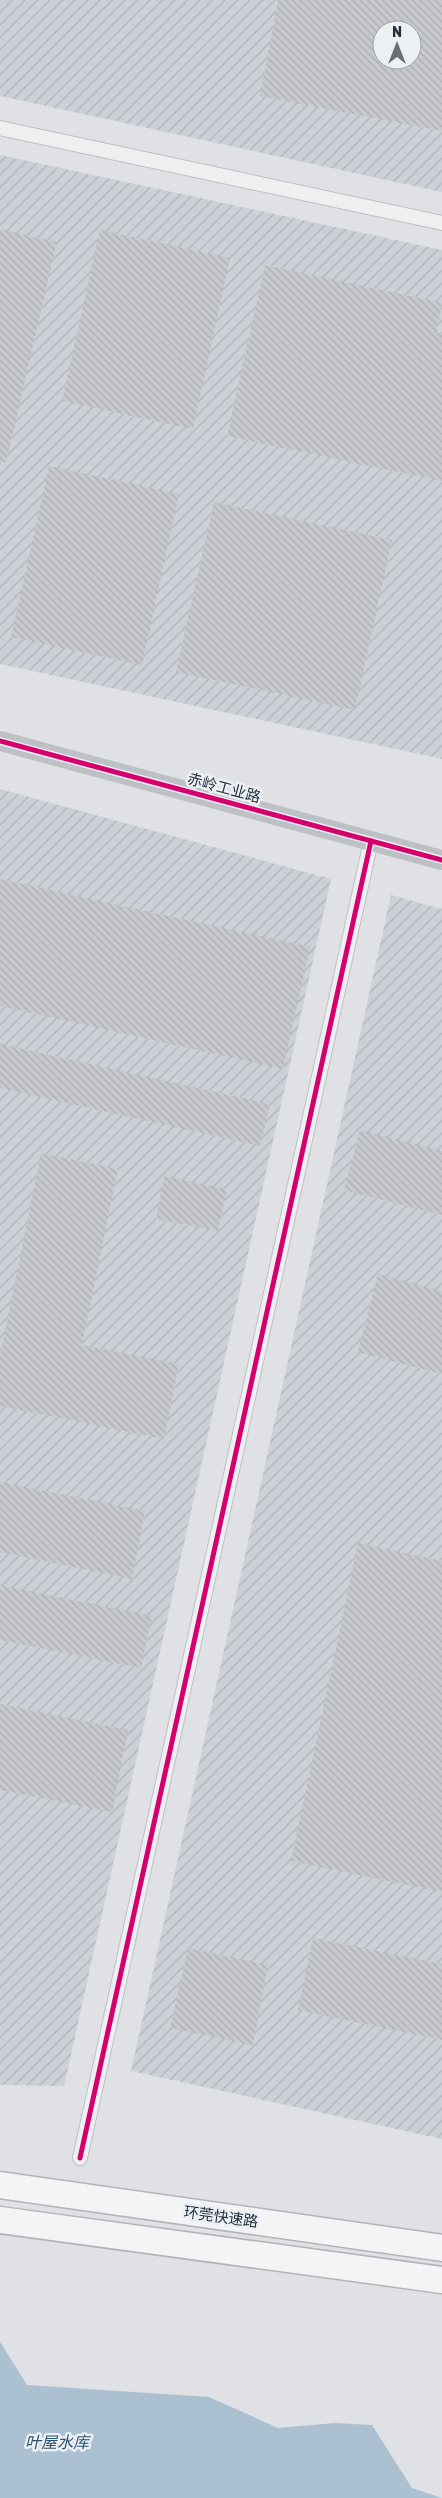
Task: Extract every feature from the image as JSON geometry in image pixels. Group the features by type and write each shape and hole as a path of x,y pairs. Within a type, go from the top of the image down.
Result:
{"highway":[{"name":"环莞快速路","path":"0,2185 442,2248"},
{"path":"0,2220 442,2280"}],"street":[{"path":"0,128 442,223"},
{"name":"赤岭工业路","path":"0,741 442,860"},
{"path":"80,2158 371,841"}],"shaded area":[{"path":"0,0 442,0 442,192 0,96"},
{"path":"0,155 442,250 442,759 0,664"},
{"path":"0,789 331,879 64,2086 0,2085"},
{"path":"391,895 442,909 442,2139 131,2071"}],"water":[{"name":"叶屋水库","path":"0,2342 27,2385 209,2397 278,2428 335,2423 372,2425 412,2488 442,2498 0,2498"}],"building":[{"path":"278,0 442,0 442,131 260,96"},
{"path":"0,229 57,242 6,462 0,462"},
{"path":"100,230 230,258 193,429 62,401"},
{"path":"265,265 442,303 437,333 442,333 442,481 227,436"},
{"path":"49,466 179,494 142,665 11,637"},
{"path":"214,502 392,540 355,710 176,672"},
{"path":"0,879 310,947 283,1069 0,1006"},
{"path":"0,1044 270,1104 260,1146 0,1088"},
{"path":"360,1130 442,1151 442,1215 344,1190"},
{"path":"41,1153 118,1169 82,1345 179,1364 164,1439 0,1406 0,1356"},
{"path":"164,1176 227,1189 218,1231 156,1219"},
{"path":"378,1274 442,1291 442,1374 358,1352"},
{"path":"0,1482 145,1511 132,1579 0,1552"},
{"path":"358,1543 442,1561 442,1892 291,1861"},
{"path":"0,1585 152,1616 141,1668 0,1640"},
{"path":"0,1704 128,1730 112,1812 0,1790"},
{"path":"313,1938 442,1964 442,2040 298,2010"},
{"path":"188,1948 268,1965 253,2045 170,2028"}],"cycle path":[{"path":"0,741 442,860"},
{"path":"80,2158 371,841"}]}
